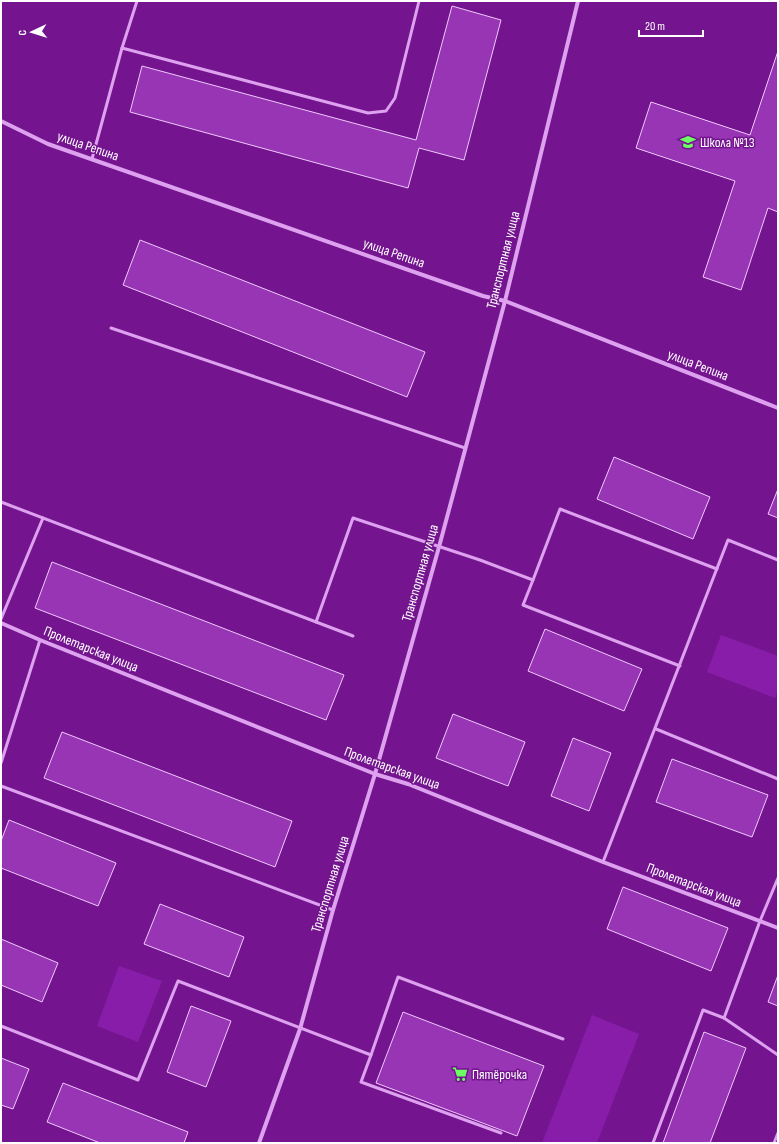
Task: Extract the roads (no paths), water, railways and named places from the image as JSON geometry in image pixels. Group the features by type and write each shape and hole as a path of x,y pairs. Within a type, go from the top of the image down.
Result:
{"street":[{"name":"Транспортная улица","path":"259,1143 300,1029 333,910 375,774 439,547 505,301 578,1"},
{"name":"улица Репина","path":"1,121 48,144 483,296 505,301 778,408"},
{"name":"Пролетарская улица","path":"1,623 375,774 408,784 603,862 778,928"}],"lane":[{"path":"92,159 122,48 137,1"},
{"path":"122,48 368,113 386,111 395,98 419,1"},
{"path":"111,328 465,448"},
{"path":"1,502 353,636"},
{"path":"680,666 523,605 560,509 717,569"},
{"path":"1,619 42,518"},
{"path":"316,622 353,518 480,560 533,580"},
{"path":"603,862 656,729 728,540 778,560"},
{"path":"1,763 40,640"},
{"path":"656,729 778,779"},
{"path":"1,786 333,910"},
{"path":"724,1018 760,921 778,878"},
{"path":"502,1133 361,1082 398,977 563,1039"},
{"path":"1,1026 138,1080 178,981 371,1055"},
{"path":"653,1143 703,1010 724,1018 778,1054"},
{"path":"774,1143 778,1133"}],"place":[{"name":"Школа №13","path":"688,142"},
{"name":"Пятёрочка","path":"460,1074"}]}
